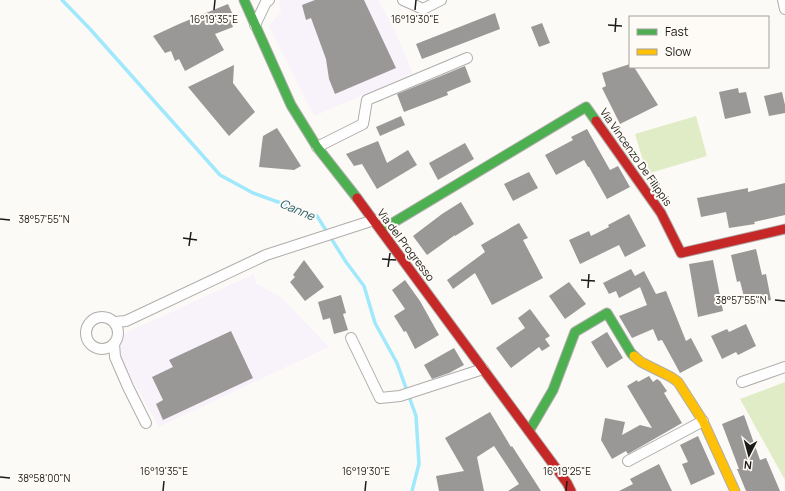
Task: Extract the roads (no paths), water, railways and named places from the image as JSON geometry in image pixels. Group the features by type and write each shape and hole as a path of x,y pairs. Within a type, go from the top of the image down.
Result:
{"street":[{"name":"Via del Progresso","path":"244,0 291,106 317,147 374,220 567,483 571,491"},
{"path":"255,25 266,2 269,0"},
{"path":"403,0 423,9 441,0"},
{"path":"783,0 785,9"},
{"path":"317,147 363,124 367,100 467,58"},
{"name":"Via Vincenzo De Filippis","path":"381,230 586,107 661,213 681,253 785,229"},
{"path":"116,327 266,255 374,220"},
{"path":"529,431 552,390 575,332 607,313 631,353 641,362 672,377 678,382 703,421 735,491"},
{"path":"100,316 111,319 116,327 118,336 109,346 99,349 90,344 86,335 88,325 91,320 100,316"},
{"path":"351,338 380,398 400,396 483,369"},
{"path":"109,346 146,424"},
{"path":"742,382 785,367"},
{"path":"628,462 703,421"}],"waterway":[{"name":"Canne","path":"62,0 90,29 220,175 253,193 317,216 346,262 364,286 375,323 397,363 416,416 419,464 412,491"}]}
